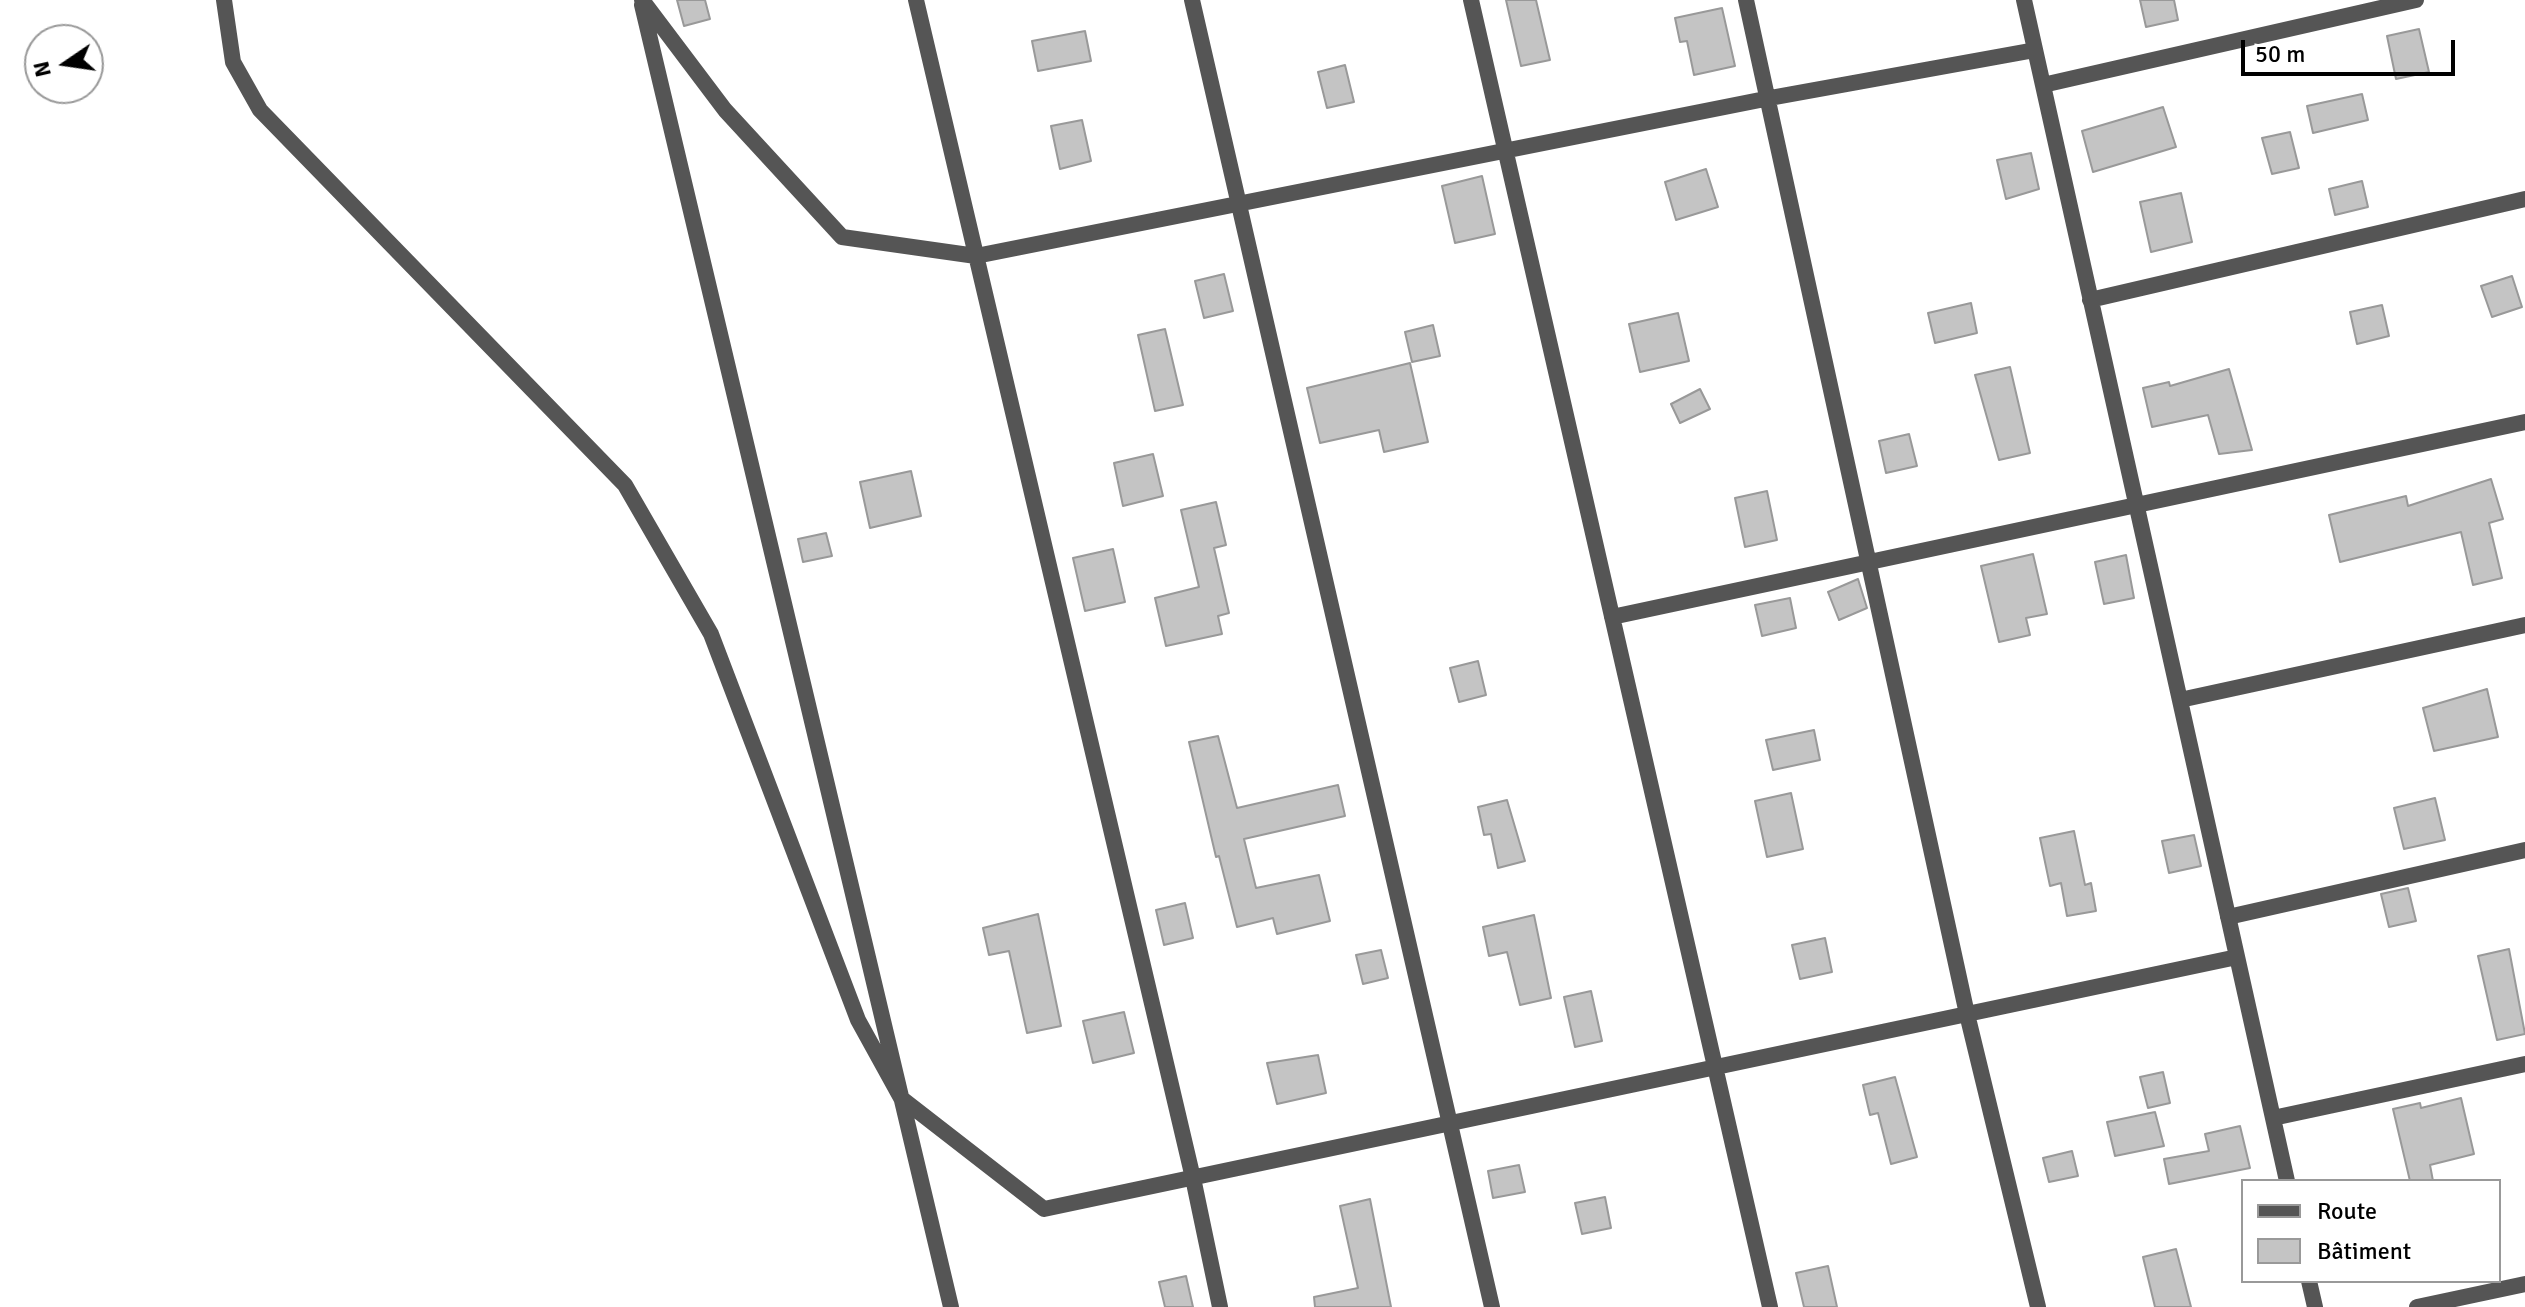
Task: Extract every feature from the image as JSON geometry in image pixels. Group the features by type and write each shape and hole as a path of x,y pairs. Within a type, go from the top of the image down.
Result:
{"street":[{"path":"224,0 233,62 260,110 625,485 711,634 858,1020 901,1098 1044,1209 2237,957"},
{"path":"641,0 951,1307"},
{"path":"641,0 725,110 842,237 976,256 1770,98 2035,50"},
{"path":"916,0 1193,1178 1220,1307"},
{"path":"1192,0 1492,1307"},
{"path":"1471,0 1770,1307"},
{"path":"1746,0 1770,98 1967,1014 2038,1307"},
{"path":"2024,0 2287,1179"},
{"path":"2043,85 2416,0"},
{"path":"2090,300 2525,199"},
{"path":"1612,617 2525,422"},
{"path":"2180,700 2525,625"},
{"path":"2228,917 2525,850"},
{"path":"2273,1118 2525,1064"},
{"path":"2309,1283 2315,1307"},
{"path":"2417,1307 2525,1284"}],"building":[{"path":"677,0 705,0 710,19 684,26"},
{"path":"1506,0 1536,0 1550,60 1521,66"},
{"path":"2140,0 2174,0 2178,20 2146,27"},
{"path":"1722,8 1735,66 1694,75 1687,41 1680,42 1675,18"},
{"path":"2419,29 2429,72 2396,79 2387,36"},
{"path":"1085,31 1091,61 1038,71 1032,41"},
{"path":"1345,65 1354,102 1327,108 1318,72"},
{"path":"2362,94 2368,120 2313,133 2307,106"},
{"path":"2163,107 2176,147 2093,172 2082,131"},
{"path":"1082,120 1091,161 1060,169 1051,126"},
{"path":"2290,132 2299,168 2272,174 2262,138"},
{"path":"2031,153 2039,189 2006,199 1997,160"},
{"path":"1706,169 1718,207 1676,220 1665,182"},
{"path":"1482,176 1495,234 1455,243 1442,186"},
{"path":"2362,181 2368,207 2335,215 2329,189"},
{"path":"2181,193 2192,242 2151,252 2140,202"},
{"path":"1224,274 1233,311 1204,318 1195,281"},
{"path":"2512,276 2522,307 2492,317 2481,286"},
{"path":"1971,303 1977,333 1935,343 1928,313"},
{"path":"2382,305 2389,336 2357,344 2350,312"},
{"path":"1678,313 1689,361 1640,372 1629,324"},
{"path":"1433,325 1440,356 1412,362 1405,332"},
{"path":"1165,329 1183,405 1155,411 1138,335"},
{"path":"1410,363 1428,442 1384,452 1379,430 1320,443 1307,388"},
{"path":"2010,367 2030,453 1999,460 1975,375"},
{"path":"2229,369 2252,450 2219,454 2208,415 2152,427 2143,388 2169,382 2170,386"},
{"path":"1700,389 1710,409 1680,423 1671,404"},
{"path":"1909,434 1917,466 1886,473 1879,441"},
{"path":"1153,454 1163,496 1123,506 1114,463"},
{"path":"911,471 921,516 870,528 860,482"},
{"path":"2491,479 2503,519 2489,523 2502,578 2473,585 2461,532 2340,562 2329,515 2406,496 2408,506"},
{"path":"1767,491 1777,540 1745,547 1735,498"},
{"path":"1216,502 1226,545 1214,548 1229,613 1218,616 1222,634 1166,646 1155,598 1199,587 1181,510"},
{"path":"826,533 832,556 803,562 798,539"},
{"path":"1113,549 1125,602 1085,611 1073,558"},
{"path":"2033,554 2047,614 2026,618 2030,635 1999,642 1981,566"},
{"path":"2126,555 2134,598 2104,604 2095,562"},
{"path":"1858,579 1867,608 1839,620 1828,592"},
{"path":"1790,598 1796,628 1762,636 1755,605"},
{"path":"1478,661 1486,695 1459,702 1450,668"},
{"path":"2487,689 2498,737 2434,751 2423,708"},
{"path":"1814,730 1820,760 1773,770 1766,740"},
{"path":"1218,736 1237,808 1338,785 1345,816 1244,839 1256,888 1319,875 1330,921 1277,934 1273,918 1237,927 1219,856 1216,857 1189,742"},
{"path":"1791,793 1803,849 1767,857 1755,801"},
{"path":"2435,798 2445,840 2404,849 2394,808"},
{"path":"1507,800 1525,861 1498,868 1491,834 1484,835 1478,807"},
{"path":"2074,831 2085,885 2091,883 2096,911 2067,916 2061,883 2050,886 2040,838"},
{"path":"2194,835 2201,866 2169,873 2162,841"},
{"path":"2408,888 2416,921 2389,927 2381,894"},
{"path":"1185,903 1193,938 1164,945 1156,910"},
{"path":"1038,914 1061,1026 1027,1033 1009,951 989,955 983,928"},
{"path":"1534,915 1551,998 1520,1005 1507,952 1489,956 1483,927"},
{"path":"1825,938 1832,972 1800,979 1792,945"},
{"path":"2509,949 2525,1034 2497,1040 2478,956"},
{"path":"1381,950 1388,978 1363,984 1356,955"},
{"path":"1591,991 1602,1041 1575,1047 1564,997"},
{"path":"1124,1012 1134,1053 1093,1063 1083,1021"},
{"path":"1318,1055 1326,1093 1277,1104 1267,1063"},
{"path":"2163,1072 2170,1103 2148,1108 2140,1077"},
{"path":"1895,1077 1917,1157 1891,1164 1878,1113 1870,1115 1863,1085"},
{"path":"2461,1098 2474,1154 2430,1165 2433,1179 2410,1179 2393,1109 2420,1103 2421,1108"},
{"path":"2155,1112 2164,1146 2115,1156 2107,1122"},
{"path":"2240,1126 2250,1168 2169,1184 2164,1159 2209,1151 2205,1134"},
{"path":"2072,1151 2078,1176 2049,1182 2043,1158"},
{"path":"1519,1165 1525,1192 1493,1198 1488,1171"},
{"path":"1605,1197 1611,1228 1582,1234 1575,1203"},
{"path":"1370,1199 1391,1307 1315,1307 1314,1297 1358,1288 1340,1206"},
{"path":"2176,1249 2191,1307 2155,1307 2143,1257"},
{"path":"1828,1266 1837,1307 1804,1307 1796,1273"},
{"path":"1186,1276 1193,1307 1165,1307 1159,1282"}]}
